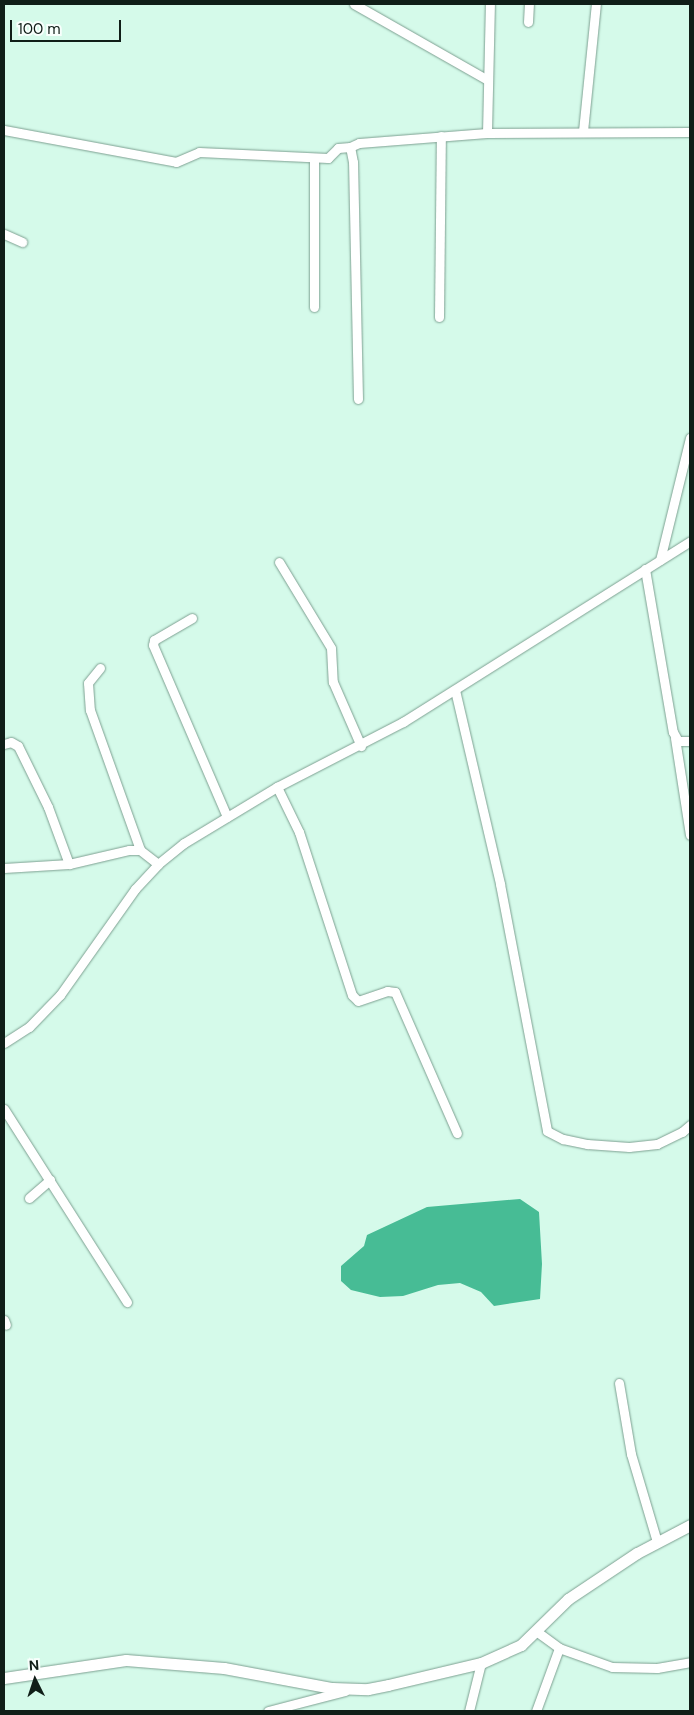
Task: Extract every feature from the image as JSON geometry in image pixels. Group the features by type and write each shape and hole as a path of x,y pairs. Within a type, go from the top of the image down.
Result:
{"street":[{"path":"354,4 488,80"},
{"path":"487,133 490,4"},
{"path":"528,22 529,4"},
{"path":"583,131 596,4"},
{"path":"4,130 176,162 199,152 328,158 338,148 359,143 487,133 583,131 690,132"},
{"path":"439,317 441,136"},
{"path":"350,146 353,172 358,399"},
{"path":"314,158 314,306"},
{"path":"4,234 22,242"},
{"path":"660,560 690,438"},
{"path":"4,1043 28,1027 60,995 108,925 158,864 184,843 277,787 361,746 455,690 690,541"},
{"path":"279,562 332,648 333,682 361,746"},
{"path":"645,569 656,624 664,690 675,738 690,835"},
{"path":"192,618 154,640 153,646 227,817"},
{"path":"100,668 88,684 90,710 140,850 158,864"},
{"path":"455,690 500,884 547,1131 563,1139 587,1144 629,1147 657,1144 690,1125"},
{"path":"675,738 690,741"},
{"path":"4,744 12,742 18,746 48,807 69,864"},
{"path":"277,787 299,832 352,995 358,1001 387,991 395,992 457,1133"},
{"path":"4,868 69,864 140,850"},
{"path":"4,1109 127,1302"},
{"path":"29,1198 50,1180"},
{"path":"619,1383 631,1454 657,1542"},
{"path":"268,1711 350,1689 388,1685 481,1664 521,1645 568,1599 657,1542 690,1525"},
{"path":"536,1631 559,1648 612,1667 657,1668 690,1662"},
{"path":"536,1711 559,1648"},
{"path":"4,1678 126,1660 224,1668 350,1689"},
{"path":"469,1711 481,1664"}],"shaded area":[{"path":"520,1199 539,1212 542,1264 540,1299 494,1306 481,1292 460,1283 438,1285 403,1296 380,1297 351,1290 341,1281 341,1266 364,1246 367,1235 427,1207"}]}
